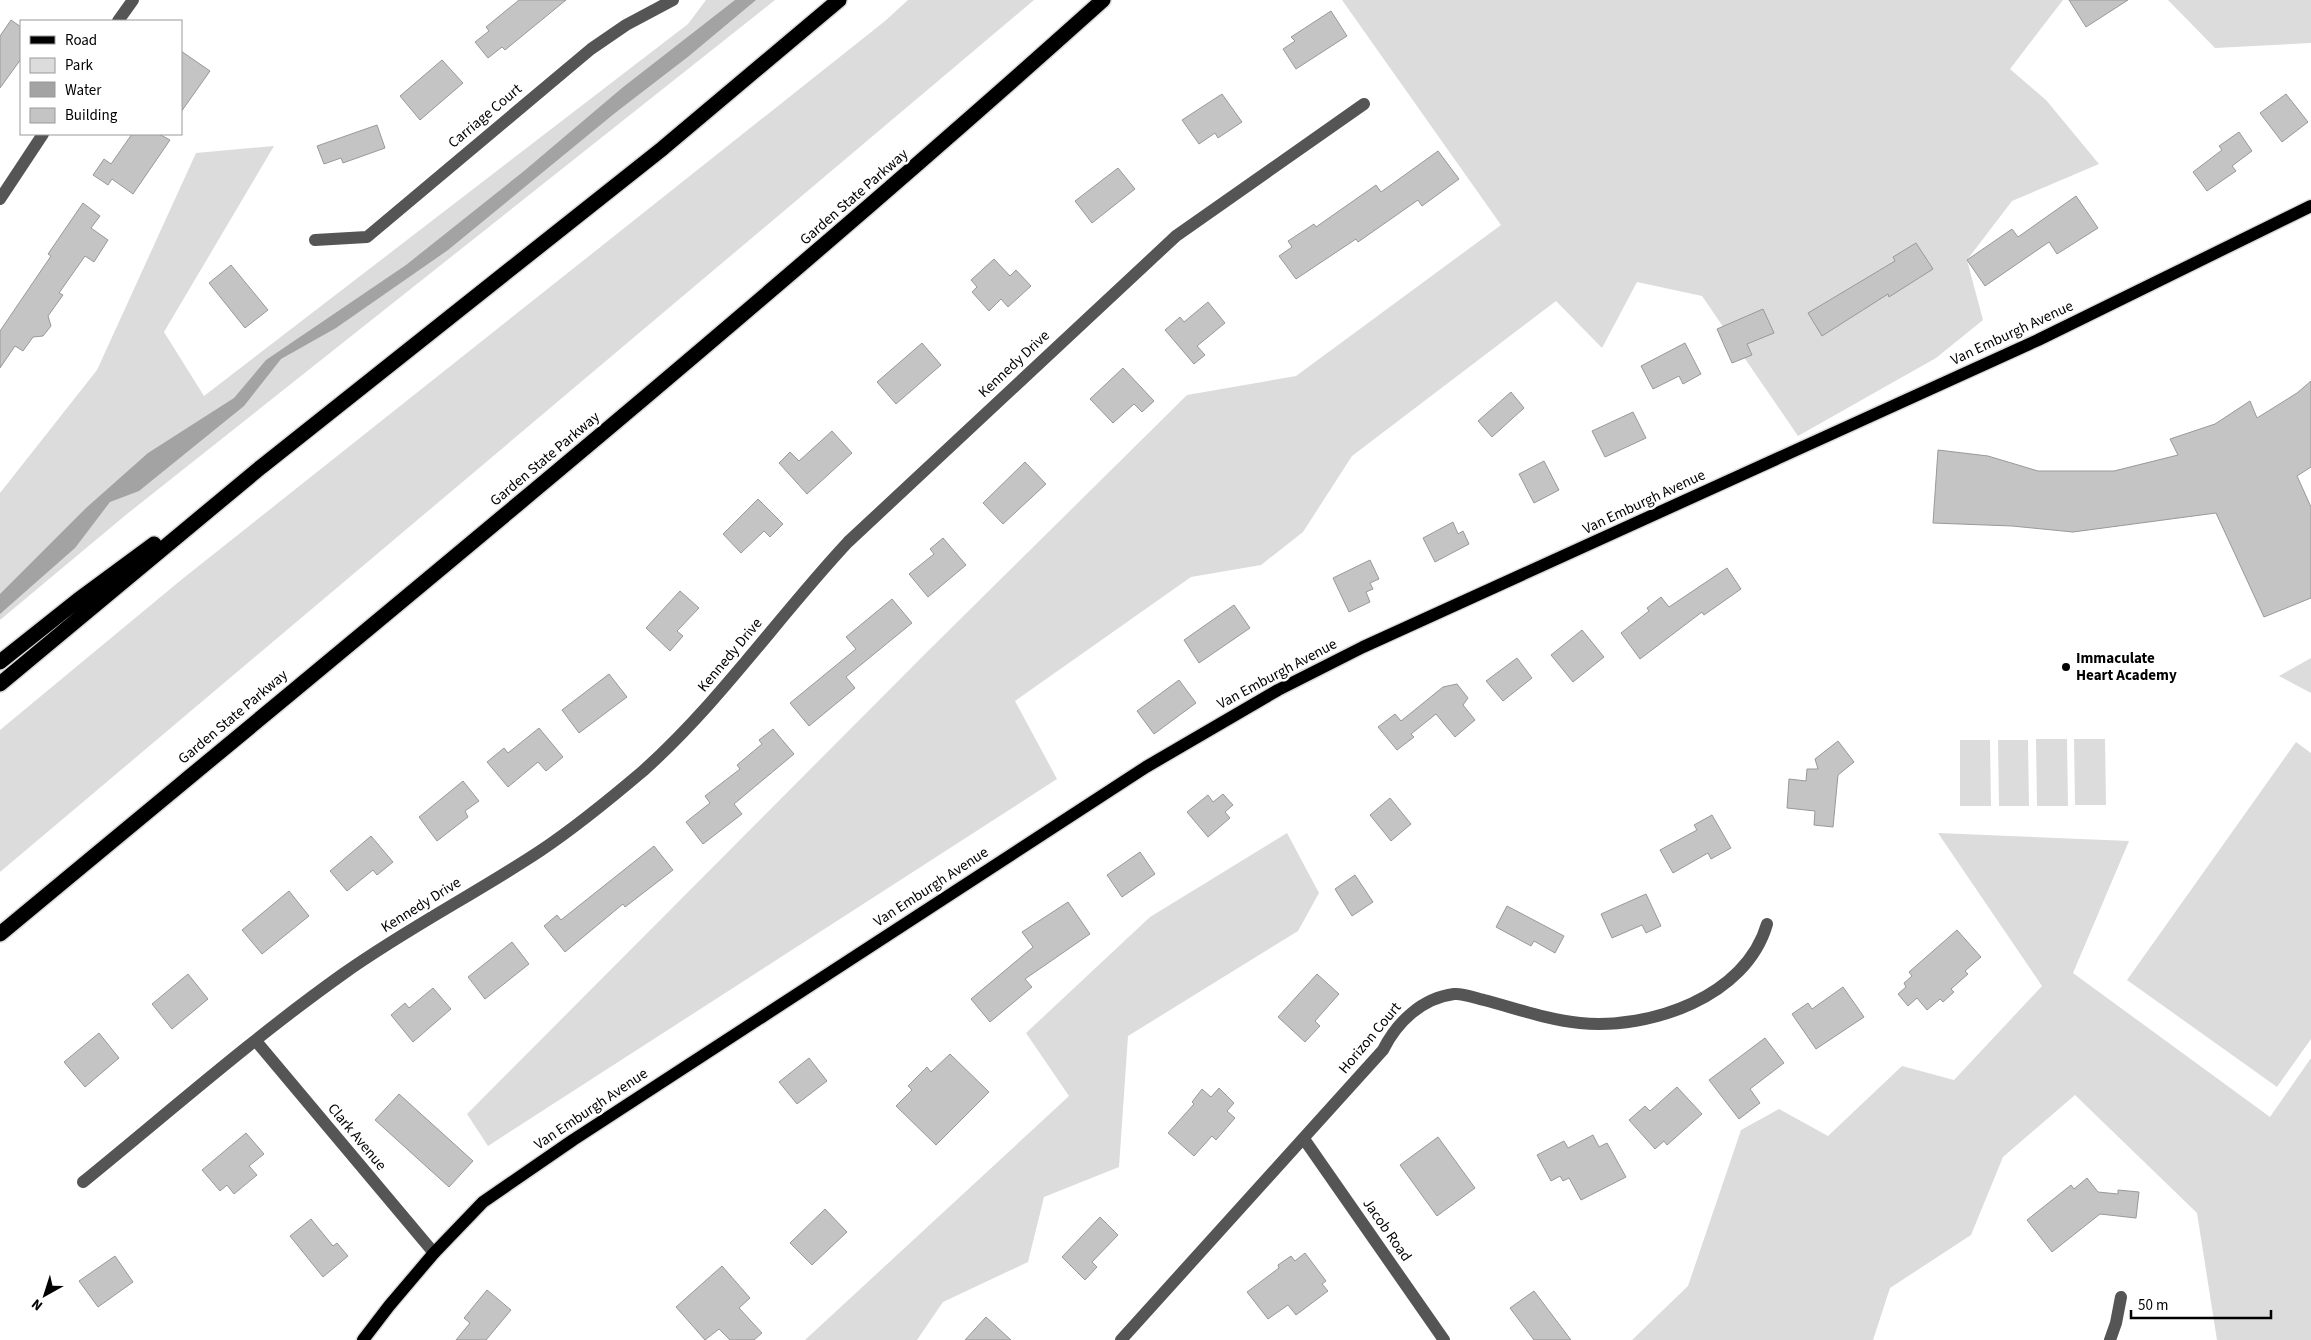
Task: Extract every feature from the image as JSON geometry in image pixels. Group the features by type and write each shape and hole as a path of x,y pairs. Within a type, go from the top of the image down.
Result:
{"highway":[{"path":"0,684 261,467 636,170 839,0"},
{"name":"Garden State Parkway","path":"0,934 693,358 934,150 1103,0"},
{"path":"0,662 78,600 261,467"}],"main road":[{"name":"Van Emburgh Avenue","path":"363,1340 434,1253 483,1202 572,1140 1146,767 1278,690 1449,606 1537,569 2038,340 2311,206"}],"street":[{"path":"119,20 133,0"},
{"name":"Carriage Court","path":"315,240 366,237 591,49 626,25 673,0"},
{"name":"Kennedy Drive","path":"83,1182 256,1041 343,974 409,930 539,851 593,812 644,770 692,724 736,675 806,586 848,542 1176,236 1364,104"},
{"path":"0,199 42,135"},
{"name":"Horizon Court","path":"1121,1340 1383,1050 1402,1021 1417,1009 1436,999 1456,993 1580,1023 1617,1023 1648,1019 1675,1011 1704,998 1740,970 1761,944 1767,924"},
{"name":"Clark Avenue","path":"256,1041 434,1253"},
{"name":"Jacob Road","path":"1304,1138 1444,1340"},
{"path":"2110,1340 2116,1323 2121,1297"}],"green space":[{"path":"706,0 775,0 127,514 0,620 0,493 97,370 196,153 274,146 164,332 204,396 688,24"},
{"path":"908,0 1034,0 0,872 0,730 181,580 885,21"},
{"path":"1342,0 2063,0 2010,69 2046,100 2099,164 2012,201 1967,260 1983,320 1936,358 1798,436 1702,296 1637,282 1602,348 1556,301 1352,456 1303,532 1261,565 1191,577 1015,701 1057,779 488,1146 467,1114 927,652 1187,395 1296,376 1501,225"},
{"path":"2168,0 2311,0 2311,43 2215,48"},
{"path":"2311,658 2311,693 2279,676"},
{"path":"2036,739 2067,739 2068,806 2037,806"},
{"path":"2074,739 2105,739 2106,805 2075,805"},
{"path":"1960,740 1990,740 1991,806 1960,806"},
{"path":"1998,740 2028,740 2029,806 1999,806"},
{"path":"2296,742 2311,753 2311,1039 2277,1087 2127,980"},
{"path":"1287,833 1319,893 1298,931 1128,1036 1119,1167 1044,1197 1028,1262 943,1302 917,1340 805,1340 1069,1096 1026,1033 1150,917"},
{"path":"1938,833 2129,841 2073,973 2270,1117 2311,1058 2311,1340 2217,1340 2197,1213 2075,1095 2003,1157 1971,1235 1890,1288 1873,1340 1632,1340 1688,1286 1741,1130 1779,1109 1828,1136 1902,1066 1954,1080 2042,986"}],"water":[{"path":"735,0 756,0 448,250 336,328 281,359 244,406 139,491 110,502 75,548 0,614 0,594 86,508 148,453 234,398 266,360 406,265 524,171 622,88"}],"building":[{"path":"519,0 566,0 505,50 502,47 488,58 475,42 489,31 486,27"},
{"path":"2069,0 2128,0 2086,27"},
{"path":"1331,11 1347,36 1296,69 1283,49 1295,41 1291,37"},
{"path":"11,20 20,26 20,60 0,88 0,36"},
{"path":"182,52 210,71 182,111"},
{"path":"442,60 463,83 420,120 400,96"},
{"path":"1222,94 1242,122 1218,138 1215,133 1199,144 1182,120"},
{"path":"2286,94 2308,122 2282,142 2260,113"},
{"path":"377,125 385,148 343,163 341,158 324,164 317,146"},
{"path":"2239,132 2252,151 2232,166 2236,171 2207,191 2193,172 2222,150 2219,146"},
{"path":"131,135 161,135 170,140 133,194 112,179 108,185 93,175 104,159 111,164"},
{"path":"1438,151 1459,179 1422,206 1418,200 1358,242 1356,239 1296,279 1279,256 1292,247 1288,241 1314,224 1316,227 1376,185 1381,192"},
{"path":"1118,168 1135,189 1092,223 1075,201"},
{"path":"2076,196 2098,228 2057,254 2049,242 1985,286 1967,260 2012,229 2018,237"},
{"path":"83,203 100,216 91,228 108,240 94,262 85,256 59,293 63,295 48,316 51,326 43,336 33,337 23,351 15,346 0,368 0,331 51,256 48,254"},
{"path":"1916,243 1933,269 1889,297 1888,294 1822,336 1808,313 1895,261 1893,257"},
{"path":"994,259 1010,276 1016,270 1031,286 1008,307 1001,299 989,311 972,292 977,287 971,280"},
{"path":"231,265 268,310 245,328 209,283"},
{"path":"1208,302 1225,323 1197,346 1205,355 1194,364 1165,330 1180,317 1184,322"},
{"path":"1763,309 1774,333 1747,344 1752,355 1732,363 1717,329"},
{"path":"922,343 941,365 896,404 877,382"},
{"path":"1685,343 1701,374 1683,384 1679,376 1653,389 1641,366"},
{"path":"1123,368 1154,401 1142,412 1134,404 1113,423 1090,399"},
{"path":"2311,381 2311,467 2297,476 2311,507 2311,598 2264,617 2216,513 2073,532 2012,526 1933,523 1938,450 1988,456 2038,471 2114,471 2178,455 2170,439 2215,424 2250,401 2257,418 2297,393"},
{"path":"1511,392 1524,408 1492,437 1478,421"},
{"path":"1633,412 1646,438 1605,457 1592,431"},
{"path":"832,431 852,453 807,494 779,463 790,452 799,461"},
{"path":"1544,461 1559,490 1534,503 1519,474"},
{"path":"1025,462 1046,484 1003,524 983,503"},
{"path":"758,499 783,524 770,537 764,531 741,553 723,534"},
{"path":"1453,522 1458,534 1463,531 1469,544 1435,562 1423,538"},
{"path":"943,538 966,565 928,597 909,574 934,554 930,549"},
{"path":"1370,560 1379,579 1370,583 1373,589 1366,592 1370,602 1349,612 1333,578"},
{"path":"1727,568 1741,589 1704,615 1702,612 1640,659 1621,633 1649,611 1647,608 1661,597 1669,607"},
{"path":"680,591 699,608 677,631 683,636 670,651 646,628"},
{"path":"892,599 912,623 846,677 855,688 809,726 790,703 856,649 846,637"},
{"path":"1234,605 1250,628 1199,663 1184,640"},
{"path":"1582,630 1604,657 1573,682 1551,655"},
{"path":"1517,658 1532,678 1503,701 1486,681"},
{"path":"609,674 627,697 579,733 562,710"},
{"path":"1179,680 1196,703 1154,734 1137,711"},
{"path":"1457,684 1468,698 1463,705 1475,720 1455,737 1436,714 1411,734 1414,737 1397,750 1378,727 1395,714 1401,721 1443,687"},
{"path":"539,728 563,757 546,771 538,762 508,787 487,762 504,748 508,753"},
{"path":"773,729 794,754 734,804 742,814 703,844 686,822 710,803 705,796 740,769 737,765 762,744 759,740"},
{"path":"1838,741 1854,762 1838,775 1833,827 1814,825 1815,811 1787,808 1789,779 1806,781 1807,769 1818,769 1815,759"},
{"path":"463,781 479,801 465,811 468,817 437,841 419,817"},
{"path":"1223,794 1233,805 1225,812 1230,818 1208,837 1187,812 1208,795 1213,802"},
{"path":"1390,798 1411,824 1391,841 1370,815"},
{"path":"1712,815 1731,848 1711,859 1708,853 1673,873 1660,850 1697,830 1694,825"},
{"path":"371,836 393,862 377,875 373,870 347,891 330,871"},
{"path":"654,846 673,870 625,907 623,904 565,952 544,926 557,915 561,920"},
{"path":"1140,852 1155,874 1122,897 1107,875"},
{"path":"1355,875 1373,902 1352,916 1335,889"},
{"path":"289,891 309,916 262,954 242,930"},
{"path":"1646,894 1661,926 1646,933 1642,925 1612,938 1601,914"},
{"path":"1068,902 1090,934 1025,979 1032,987 990,1022 971,999 1033,947 1022,932"},
{"path":"1507,906 1564,936 1555,953 1534,941 1531,946 1496,927"},
{"path":"1957,930 1981,957 1965,971 1968,974 1951,989 1954,992 1943,1002 1940,999 1927,1010 1917,998 1908,1006 1898,994 1906,987 1904,983 1912,976 1909,972"},
{"path":"512,942 529,964 485,999 468,977"},
{"path":"188,974 208,999 172,1029 152,1004"},
{"path":"1317,974 1339,994 1315,1021 1320,1026 1305,1042 1278,1017"},
{"path":"1843,987 1864,1017 1816,1049 1792,1014 1808,1003 1812,1009"},
{"path":"433,988 451,1009 413,1042 391,1015 405,1003 409,1008"},
{"path":"99,1033 119,1058 85,1087 64,1062"},
{"path":"1765,1038 1784,1063 1750,1089 1760,1103 1739,1119 1709,1080"},
{"path":"950,1054 989,1092 936,1145 896,1106 912,1090 908,1086 927,1067 931,1072"},
{"path":"809,1058 827,1081 797,1104 779,1082"},
{"path":"1677,1087 1702,1114 1667,1145 1664,1141 1655,1149 1629,1120 1645,1106 1650,1111"},
{"path":"1219,1088 1234,1103 1227,1111 1235,1118 1216,1140 1212,1136 1194,1156 1168,1133 1194,1104 1192,1102 1202,1089 1211,1097"},
{"path":"399,1094 473,1161 449,1187 375,1120"},
{"path":"246,1133 264,1154 249,1166 257,1175 234,1194 227,1185 220,1191 202,1170"},
{"path":"1593,1135 1599,1147 1607,1143 1626,1177 1581,1200 1569,1178 1563,1181 1560,1176 1551,1181 1537,1155 1564,1141 1568,1148"},
{"path":"1438,1137 1475,1188 1437,1216 1400,1165"},
{"path":"2087,1178 2098,1192 2118,1194 2118,1190 2139,1192 2136,1218 2100,1214 2052,1252 2027,1220 2071,1185 2074,1189"},
{"path":"825,1209 847,1232 812,1265 790,1243"},
{"path":"1100,1217 1118,1235 1092,1262 1097,1267 1085,1280 1062,1257"},
{"path":"311,1219 333,1246 337,1243 348,1256 323,1277 290,1236"},
{"path":"1305,1253 1326,1281 1322,1284 1328,1291 1296,1315 1288,1305 1268,1319 1247,1292 1279,1268 1278,1265 1291,1256 1295,1261"},
{"path":"115,1256 133,1282 98,1307 79,1281"},
{"path":"722,1266 750,1298 739,1308 762,1333 754,1340 730,1340 719,1329 705,1340 676,1307"},
{"path":"487,1290 511,1310 486,1340 456,1340 470,1323 464,1318"},
{"path":"1534,1291 1571,1340 1534,1340 1510,1308"},
{"path":"986,1317 1011,1340 965,1340"}],"place":[{"name":"Immaculate Heart Academy","path":"2066,667"}]}
